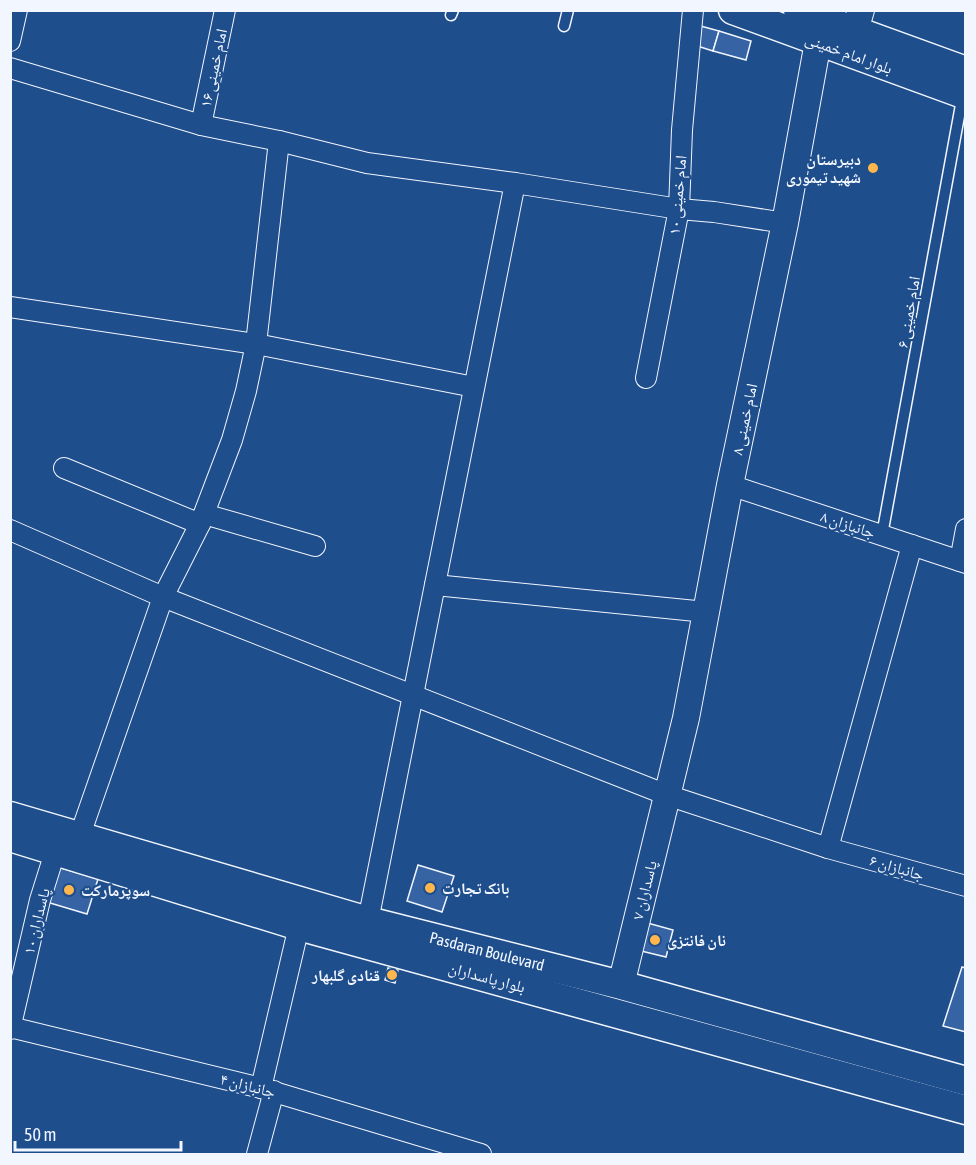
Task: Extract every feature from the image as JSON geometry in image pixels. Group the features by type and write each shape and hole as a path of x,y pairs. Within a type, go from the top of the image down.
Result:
{"main road":[{"name":"بلوار امام خمینی","path":"733,10 818,42 965,87"},
{"name":"بلوار امام خمینی","path":"798,10 858,21 965,87"},
{"name":"Pasdaran Boulevard","path":"10,816 368,921 621,985 966,1081"},
{"name":"بلوار پاسداران","path":"10,837 56,849 299,926 966,1110"},
{"path":"687,1033 697,1006"}],"street":[{"path":"10,41 17,10"},
{"name":"امام خمینی ۱۶","path":"201,125 225,10"},
{"name":"امام خمینی ۱۰","path":"646,378 679,209 682,130 693,10"},
{"name":"امام خمینی ۸","path":"667,795 686,718 730,485 786,223 818,42"},
{"path":"10,68 201,125 279,141 367,163 786,223"},
{"path":"80,835 163,597 202,519 232,440 256,344 279,141"},
{"path":"368,921 515,183"},
{"path":"10,307 256,344 474,387"},
{"path":"64,468 202,519 315,546"},
{"name":"جانبازان ۸","path":"730,485 963,562"},
{"path":"963,562 966,529"},
{"name":"جانبازان ۶","path":"10,530 163,597 667,795 828,848 966,886"},
{"path":"828,848 912,545"},
{"path":"435,585 706,612"},
{"name":"پاسداران ۷","path":"621,985 667,795"},
{"name":"پاسداران ۱۰","path":"11,1027 40,900 56,849"},
{"path":"256,1155 299,926"},
{"name":"جانبازان ۴","path":"11,1027 267,1089 481,1155"}],"lane":[{"path":"564,26 568,10"},
{"name":"امام خمینی ۶","path":"882,535 965,87"}],"building":[{"path":"697,25 719,31 713,51 691,44"},
{"path":"719,31 751,41 746,60 713,51"},
{"name":"سوپرمارکت","path":"51,865 98,879 87,914 40,900"},
{"name":"بانک تجارت","path":"418,865 454,876 442,912 407,901"},
{"name":"نان فانتزی","path":"644,922 673,930 666,957 637,950"},
{"path":"962,967 966,968 966,1032 943,1026"},
{"name":"قنادی گلبهار","path":"388,968 398,970 395,983 385,980"}],"place":[{"name":"دبیرستان شهید تیموری","path":"873,168"},
{"name":"بانک تجارت","path":"430,888"},
{"name":"سوپرمارکت","path":"69,890"},
{"name":"نان فانتزی","path":"655,940"},
{"name":"قنادی گلبهار","path":"392,975"}]}
